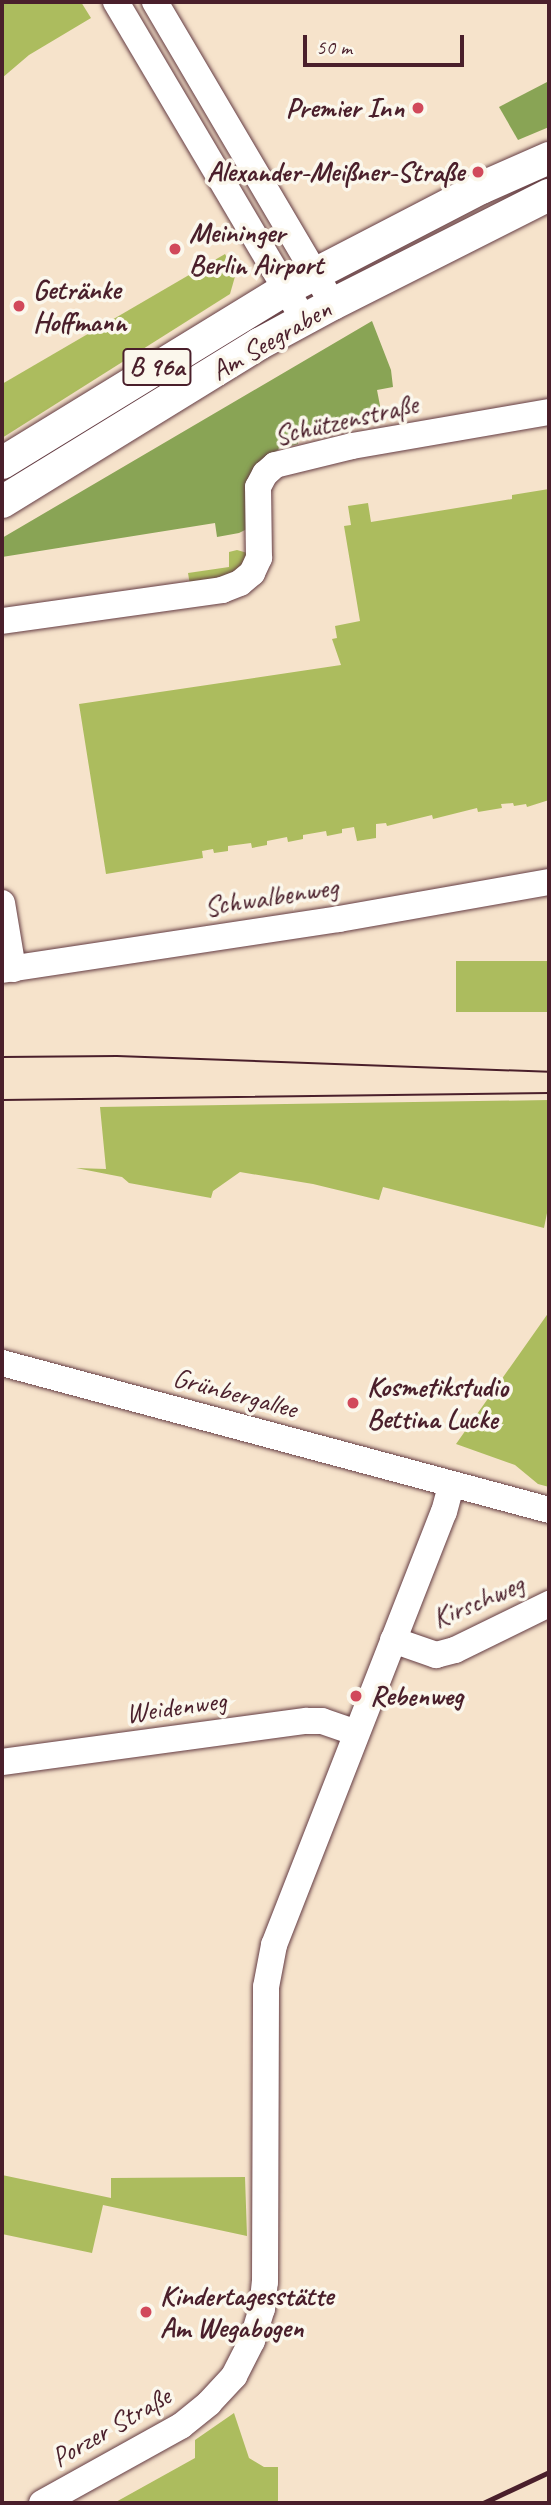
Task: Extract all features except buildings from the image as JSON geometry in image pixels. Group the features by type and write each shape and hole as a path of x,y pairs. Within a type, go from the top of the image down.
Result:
{"main road":[{"name":"Am Seegraben","path":"2,463 286,289 481,188 549,158"},
{"name":"Am Seegraben","path":"2,502 332,304 549,195"}],"street":[{"path":"116,2 304,320"},
{"path":"155,2 332,304"},
{"name":"Schützenstraße","path":"2,621 222,590 240,583 252,573 259,558 258,487 265,474 275,465 352,446 549,412"},
{"name":"Schwalbenweg","path":"7,969 340,919 549,882"},
{"path":"2,902 7,969"},
{"name":"Grünbergallee","path":"2,1363 451,1485"},
{"path":"356,1733 444,1512 451,1485 549,1510"},
{"name":"Kirschweg","path":"393,1640 436,1655 455,1650 549,1604"},
{"name":"Weidenweg","path":"2,1762 307,1721 322,1721 356,1733"},
{"name":"Porzer Straße","path":"42,2503 181,2426 209,2403 234,2376 252,2340 262,2309 265,2269 265,1987 274,1945 356,1733"}],"green space":[{"path":"2,2 81,2 91,18 29,55 2,78"},
{"path":"549,81 549,127 518,140 499,107"},
{"path":"225,254 236,273 230,294 2,438 2,384"},
{"path":"372,321 391,370 393,387 377,390 382,416 297,432 298,444 279,449 267,458 251,527 239,533 217,537 215,523 2,557 2,538"},
{"path":"549,489 549,800 527,807 526,804 501,804 502,808 478,812 477,808 433,819 432,815 387,826 386,823 376,824 376,838 357,841 354,827 327,836 326,831 303,835 303,839 288,842 287,837 267,841 267,845 252,848 251,843 228,846 228,851 202,851 203,858 106,874 79,704 341,665 332,639 337,638 335,626 360,621 344,526 351,525 348,506 368,503 371,522 512,499 512,495"},
{"path":"237,550 251,554 239,572 190,585 188,573 229,567 229,552"},
{"path":"456,961 549,961 549,1012 456,1012"},
{"path":"549,1100 549,1203 544,1228 383,1187 379,1200 313,1184 240,1172 213,1191 211,1198 129,1183 122,1177 76,1168 106,1169 100,1107"},
{"path":"549,1312 549,1487 538,1484 515,1465 456,1444"},
{"path":"2,2175 111,2198 111,2178 245,2177 247,2236 103,2205 92,2253 2,2234"},
{"path":"234,2413 249,2458 264,2467 278,2467 278,2503 114,2503 195,2458 195,2440"}],"tram line":[{"path":"2,1057 117,1056 549,1072"},
{"path":"2,1100 549,1093"}],"railway":[{"path":"483,2503 549,2472"}],"place":[{"name":"Premier Inn","path":"418,108"},
{"name":"Alexander-Meißner-Straße","path":"478,172"},
{"name":"Meininger Berlin Airport","path":"175,249"},
{"name":"Getränke Hoffmann","path":"19,306"},
{"name":"Kosmetikstudio Bettina Lucke","path":"353,1403"},
{"name":"Rebenweg","path":"356,1696"},
{"name":"Kindertagesstätte Am Wegabogen","path":"146,2312"}]}
